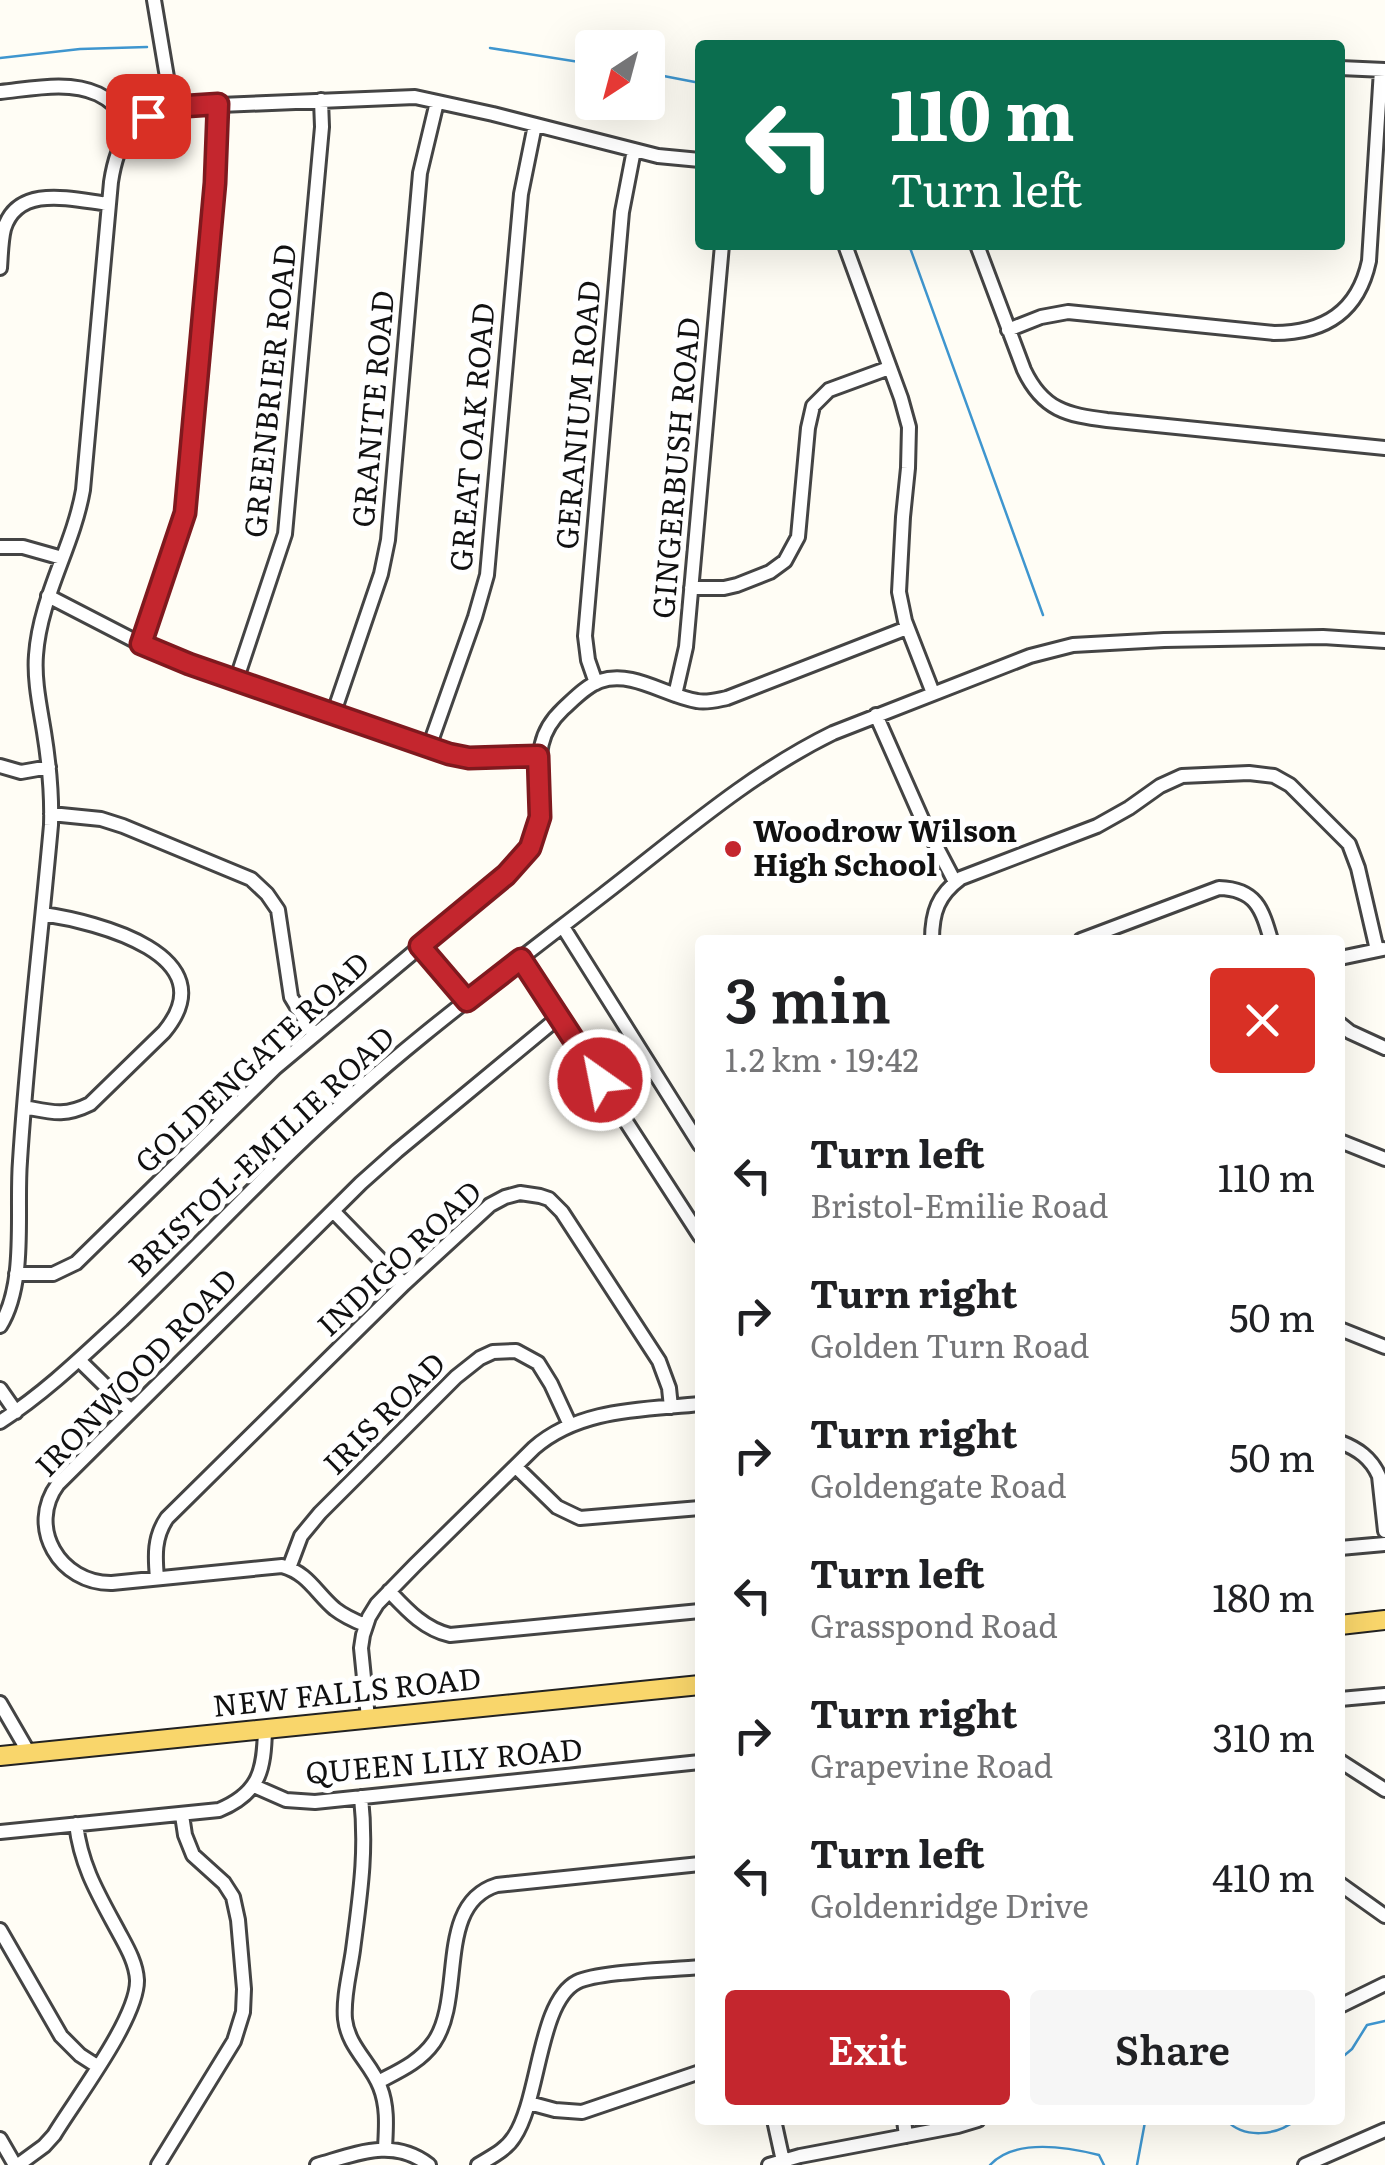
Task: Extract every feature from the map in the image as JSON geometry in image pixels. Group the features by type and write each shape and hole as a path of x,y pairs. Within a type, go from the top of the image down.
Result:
{"main road":[{"path":"1345,1624 1385,1620"},
{"name":"NEW FALLS ROAD","path":"0,1756 695,1685"}],"street":[{"path":"154,0 172,107"},
{"path":"1008,330 1040,317 1068,312 1274,333 1304,332 1331,320 1352,301 1369,261 1383,70 1345,68"},
{"path":"0,92 52,87 84,89 112,103 135,126"},
{"path":"0,1326 12,1301 16,1274 24,1107 52,814 36,656 48,596 83,490 114,161 126,135 148,116 172,107 405,96 634,150 695,160"},
{"name":"GREENBRIER ROAD","path":"236,681 285,534 322,100"},
{"name":"GRANITE ROAD","path":"333,715 386,556 420,173 437,102"},
{"path":"141,644 185,513 215,183 218,104"},
{"name":"GREAT OAK ROAD","path":"430,747 487,575 521,194 536,125"},
{"name":"GERANIUM ROAD","path":"596,683 585,636 622,212 634,150"},
{"path":"0,268 5,226 16,208 27,201 44,198 109,204"},
{"name":"GINGERBUSH ROAD","path":"675,695 686,646 722,250"},
{"path":"847,250 908,426 898,574 901,606 933,693"},
{"path":"979,250 1024,370 1034,389 1052,406 1069,414 1108,420 1385,448"},
{"path":"691,588 737,585 770,572 785,561 798,536 812,406 829,390 889,368"},
{"path":"0,547 23,547 62,558"},
{"path":"48,596 141,644 430,747 469,758 538,756"},
{"path":"596,683 624,679 700,702 727,698 908,628"},
{"name":"BRISTOL-EMILIE ROAD","path":"0,1422 80,1360 342,1103 562,926 777,763 833,732 1030,656 1072,645 1324,637 1385,641"},
{"name":"GOLDENGATE ROAD","path":"16,1274 53,1274 76,1264 253,1088 506,875 530,848 540,817 538,756 548,727 596,683"},
{"path":"876,716 956,882"},
{"path":"0,766 21,772 49,767"},
{"path":"933,935 936,906 956,882 1096,826 1173,780 1202,774 1264,774 1290,785 1349,844 1381,949 1345,957"},
{"path":"52,814 82,816 123,826 251,879 278,910 291,997 314,1035"},
{"path":"1094,935 1219,888 1240,891 1255,901 1270,935"},
{"path":"24,1107 66,1113 90,1104 164,1032 174,1018 182,994 179,977 158,952 81,920 43,914"},
{"path":"562,926 695,1137"},
{"path":"420,946 467,1001"},
{"path":"521,959 695,1228"},
{"name":"IRONWOOD ROAD","path":"289,1568 91,1582 62,1562 46,1530 46,1506 52,1492 333,1211 397,1150 559,1017"},
{"path":"1345,1028 1385,1048"},
{"path":"1345,1143 1385,1160"},
{"name":"INDIGO ROAD","path":"157,1578 156,1542 163,1523 404,1284 497,1200 520,1194 540,1196 557,1206 659,1362 671,1407"},
{"path":"333,1211 404,1284"},
{"path":"1345,1331 1385,1348"},
{"name":"IRIS ROAD","path":"289,1568 296,1545 309,1524 456,1377 488,1354 516,1350 532,1358 544,1372 570,1425"},
{"path":"80,1360 131,1411"},
{"path":"0,1389 16,1412"},
{"path":"368,1718 362,1648 366,1625 377,1604 542,1442 570,1425 604,1414 695,1405"},
{"path":"1345,1444 1357,1449 1375,1468 1385,1531"},
{"path":"516,1467 557,1507 580,1518 695,1508"},
{"path":"1345,1548 1385,1544"},
{"path":"289,1568 306,1577 335,1610 366,1625"},
{"path":"389,1591 422,1623 450,1634 695,1611"},
{"path":"1345,1699 1385,1695"},
{"path":"0,1703 29,1753"},
{"name":"QUEEN LILY ROAD","path":"265,1729 262,1765 254,1786 300,1802 695,1763"},
{"path":"1345,1764 1385,1790"},
{"path":"0,1832 219,1810 254,1786"},
{"path":"361,1797 364,1870 345,2021 350,2037 378,2082 385,2104 385,2148"},
{"path":"158,2165 234,2040 244,1998 233,1896 193,1855 184,1835 182,1815"},
{"path":"0,2139 16,2165 44,2146 128,2015 136,1991 134,1962 89,1877 80,1855 76,1824"},
{"path":"378,2082 414,2062 434,2040 445,2017 460,1920 468,1904 482,1891 497,1885 695,1865"},
{"path":"1345,1888 1385,1916"},
{"path":"0,1930 61,2036 80,2056 97,2066"},
{"path":"478,2165 511,2142 522,2122 552,2015 567,1990 588,1979 695,1968"},
{"path":"1345,2004 1385,1984"},
{"path":"529,2103 582,2112 695,2074"},
{"path":"774,2125 776,2163 956,2125"},
{"path":"905,2125 906,2136"},
{"path":"1304,2165 1385,2130"},
{"path":"317,2165 385,2148 406,2152 429,2165"}],"waterway":[{"path":"0,58 80,49 147,47"},
{"path":"490,48 575,61"},
{"path":"665,76 695,82"},
{"path":"911,250 1043,615"},
{"path":"1345,2055 1367,2025 1385,2021"},
{"path":"1137,2165 1144,2125"},
{"path":"1232,2125 1251,2133 1270,2132 1288,2125"},
{"path":"990,2165 1013,2151 1042,2147 1099,2155 1104,2165"}],"place":[{"name":"Woodrow Wilson High School","path":"733,849"}],"route":[{"path":"148,116 172,107 218,104 215,183 185,513 141,644 449,754 469,758 538,756 540,817 530,848 506,875 420,946 467,1001 521,959 600,1080"}]}
